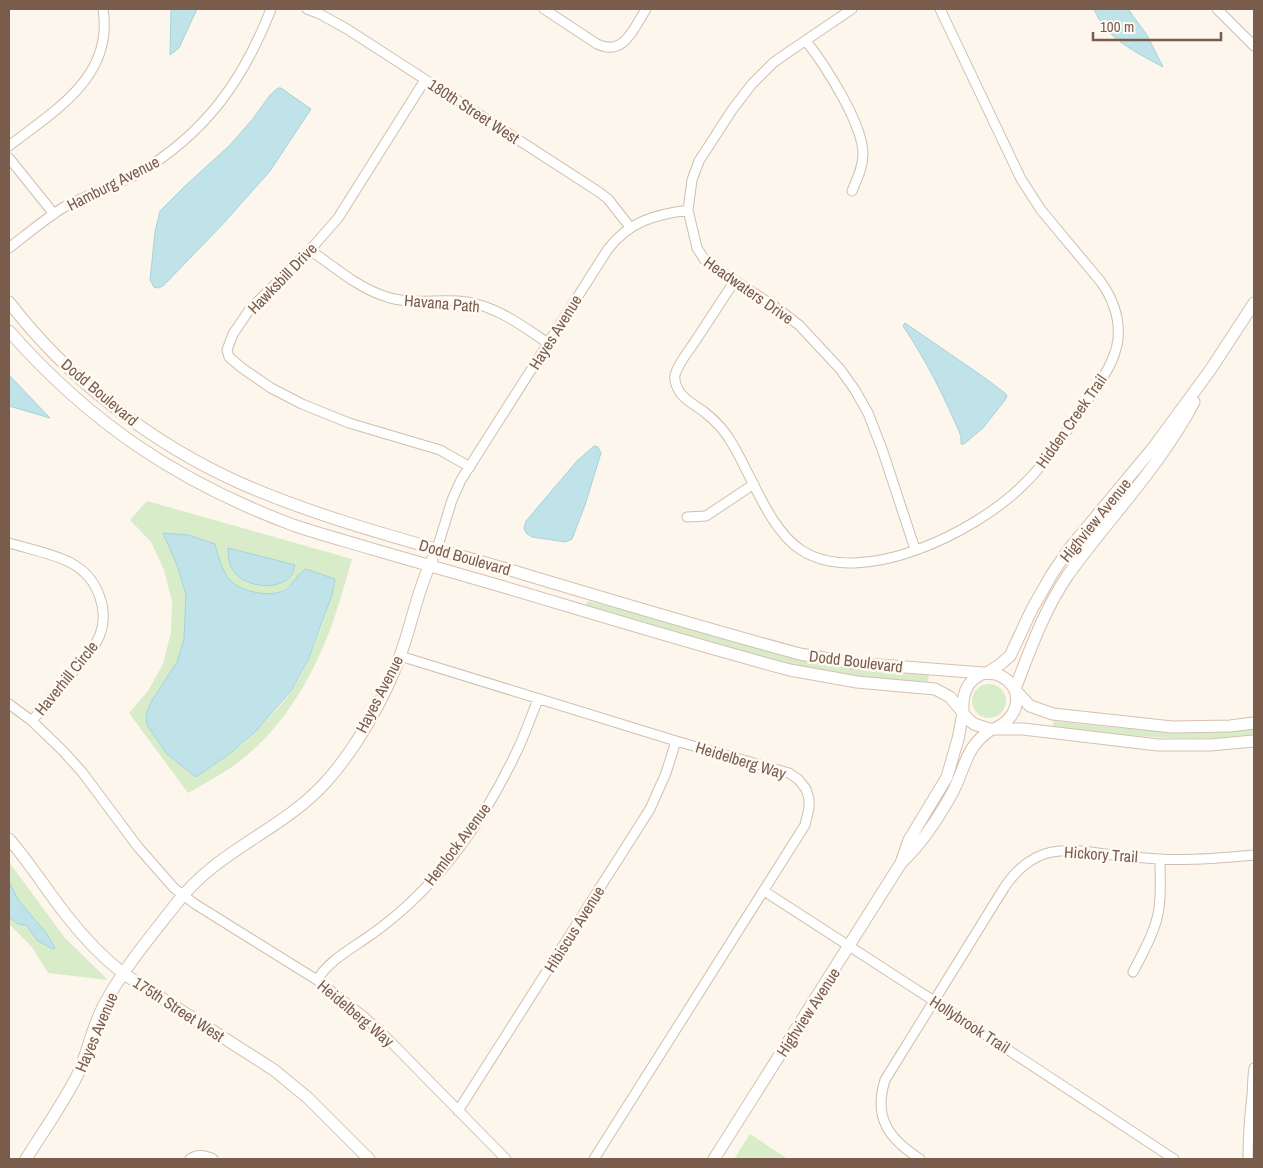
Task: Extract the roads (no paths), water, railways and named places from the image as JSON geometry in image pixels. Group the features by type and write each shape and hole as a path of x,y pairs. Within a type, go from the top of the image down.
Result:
{"main road":[{"name":"Dodd Boulevard","path":"9,302 42,341 90,387 139,425 199,462 239,483 302,508 800,654 854,663 985,673"},
{"name":"Highview Avenue","path":"985,673 998,666 1010,656 1032,609 1052,574 1153,448 1211,369 1254,302"},
{"name":"Dodd Boulevard","path":"9,331 54,379 84,406 137,446 188,478 231,499 294,525 790,670 857,682 935,690 947,695 963,712"},
{"name":"Highview Avenue","path":"1016,690 1037,632 1067,576 1161,455 1186,416 1211,369"},
{"name":"Hayes Avenue","path":"26,1159 77,1076 99,1015 124,974 184,895 221,860 287,817 306,802 325,782 347,753 374,711 400,656 424,578 437,549"},
{"path":"1254,722 1230,726 1172,727 1053,714 1030,706 1010,682 1000,676 985,673 972,680 962,698 963,712 974,724 993,729 1023,729 1158,745 1210,745 1254,741"},
{"path":"993,729 1005,723 1013,712 1016,704 1016,690"},
{"name":"Highview Avenue","path":"714,1159 901,863 909,840 947,777 958,739 963,712"},
{"name":"Highview Avenue","path":"901,863 915,850 950,797 973,745 982,735 993,729"},
{"name":"175th Street West","path":"9,839 80,933 108,962 274,1070 308,1098 369,1159"}],"street":[{"path":"9,146 66,101 85,82 93,70 100,50 104,27 103,9"},
{"name":"Hamburg Avenue","path":"9,248 54,214 75,202 136,174 175,148 221,102 238,78 254,49 271,9"},
{"name":"180th Street West","path":"307,9 346,29 600,192 608,199 630,227"},
{"path":"544,9 597,44 612,48 621,45 646,9"},
{"name":"Headwaters Drive","path":"852,9 787,53 762,73 736,105 699,161 692,180 688,210 696,248 706,262 734,282 774,306 799,325 840,369 855,390 868,413 882,449 915,549"},
{"name":"Hidden Creek Trail","path":"734,282 676,373 675,380 678,390 706,414 730,441 775,522 786,536 802,550 821,560 839,563 861,563 898,555 964,529 984,517 1015,493 1056,448 1106,372 1114,355 1118,335 1116,310 1102,282 1040,210 1021,179 940,9"},
{"path":"1217,9 1254,46"},
{"path":"806,41 834,81 862,141 862,164 852,191"},
{"name":"Hawksbill Drive","path":"425,80 349,202 329,229 310,250 250,309 229,341 227,350 229,356 242,368 271,388 317,411 349,423 440,450 470,467"},
{"path":"9,158 54,214"},
{"name":"Hayes Avenue","path":"437,549 452,500 470,467 608,249 630,227 656,216 688,210"},
{"name":"Havana Path","path":"310,250 364,286 384,296 410,302 457,301 478,304 504,314 548,343"},
{"path":"687,517 706,516 754,484"},
{"name":"Haverhill Circle","path":"9,543 60,558 76,566 95,585 102,606 102,624 96,644 32,721"},
{"name":"Heidelberg Way","path":"400,656 538,699 781,770 798,779 806,789 809,808 805,825 594,1159"},
{"name":"Hemlock Avenue","path":"317,980 329,965 373,934 411,902 454,853 505,774 538,699"},
{"name":"Haverhill Circle","path":"9,704 32,721 63,751 82,772 138,847 174,888 184,895"},
{"name":"Hibiscus Avenue","path":"458,1111 650,809 666,773 676,740"},
{"name":"Hickory Trail","path":"920,1159 890,1135 881,1114 881,1092 890,1070 1010,878 1029,862 1050,852 1074,849 1160,859 1198,859 1254,855"},
{"path":"1133,972 1152,935 1159,911 1160,859"},
{"name":"Hollybrook Trail","path":"764,892 850,946 1174,1159"},
{"name":"Heidelberg Way","path":"184,895 195,904 317,980 382,1033 506,1159"},
{"path":"1248,1159 1248,1118 1252,1102 1251,1090 1254,1068"},
{"path":"190,1159 197,1155 204,1155 212,1159"}],"water":[{"path":"171,9 197,9 179,48 170,55"},
{"path":"1094,9 1128,9 1147,35 1163,67 1132,50 1114,37 1106,29"},
{"path":"278,88 281,88 311,109 270,171 221,226 163,286 154,287 150,280 155,232 160,211 229,146 252,120 270,95"},
{"path":"905,323 985,378 1007,396 983,428 964,444 961,444 961,436 935,380 903,326"},
{"path":"9,375 50,418 9,406"},
{"path":"594,446 598,447 601,453 572,539 566,542 532,537 526,533 524,528 526,521 577,461"},
{"path":"163,533 188,535 215,544 227,576 235,584 249,591 272,594 285,590 306,569 335,579 332,595 309,658 291,691 256,731 232,752 196,777 167,754 147,725 146,715 151,702 177,662 184,639 186,595 177,565"},
{"path":"228,548 295,565 291,576 279,584 263,586 255,584 236,574 230,565"},
{"path":"9,882 19,901 47,934 55,948 53,949 38,941 26,925 18,924 9,917"}]}
